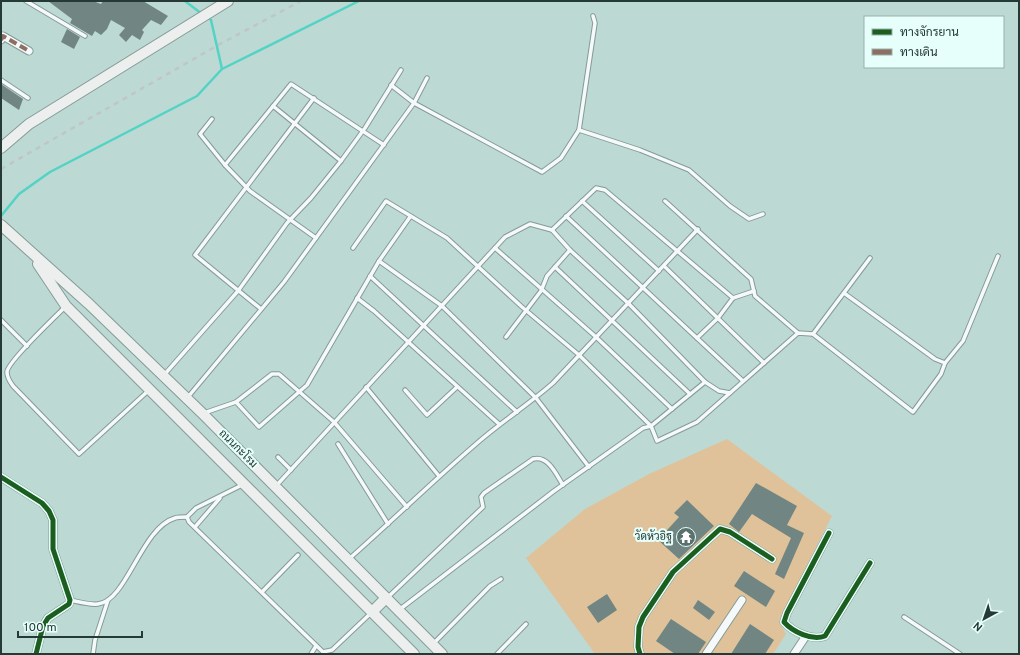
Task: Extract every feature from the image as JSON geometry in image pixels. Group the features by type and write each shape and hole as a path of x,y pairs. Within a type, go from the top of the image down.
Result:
{"main road":[{"path":"1,148 29,124 183,27 228,1"},
{"name":"ถนนกะโรม","path":"1,225 88,304 187,398 442,654"},
{"name":"ถนนกะโรม","path":"29,251 66,306 151,389 414,654"},
{"path":"151,389 163,376"},
{"path":"372,612 386,598"}],"street":[{"path":"2,37 30,51"},
{"path":"1,477 42,503 49,511 53,520 53,549 70,600 69,604 48,618 43,626 36,654"},
{"path":"640,654 638,647 639,627 643,617 673,572 720,529 730,532 772,559"},
{"path":"829,533 785,618 784,622 787,625 806,636 815,638 824,636 870,563"},
{"path":"706,654 742,600"},
{"path":"794,654 806,636"}],"lane":[{"path":"26,1 85,36"},
{"path":"392,85 414,103 542,172 562,158 578,130 595,23 593,16"},
{"path":"163,376 238,291 290,220 311,198 341,161 363,130 400,70"},
{"path":"187,398 284,282 414,103 427,78"},
{"path":"1,80 28,98"},
{"path":"225,165 291,84 384,145"},
{"path":"261,310 195,255 314,98"},
{"path":"273,106 341,161"},
{"path":"212,119 200,134 225,165 247,187 316,238"},
{"path":"578,130 640,150 689,170 730,206 749,220 763,214"},
{"path":"552,230 596,188 605,190 733,298"},
{"path":"665,200 751,279 755,296 798,333 813,334 913,412 941,374 945,363 963,340 998,256"},
{"path":"353,248 386,201 410,217 447,238 526,311 579,355 651,426 657,441 697,422 798,333"},
{"path":"582,201 659,271"},
{"path":"566,216 743,381"},
{"path":"236,402 259,427 300,392 321,363 379,261 410,217"},
{"path":"276,487 505,237 530,224 552,230 570,250 628,304 705,382 719,391 730,393"},
{"path":"348,560 439,476 499,424 536,398 644,288 698,229"},
{"path":"495,248 596,337 672,409"},
{"path":"506,336 542,288 547,276 570,250"},
{"path":"813,334 870,258"},
{"path":"379,261 442,306 536,398 589,466"},
{"path":"664,266 764,363"},
{"path":"555,267 690,394"},
{"path":"370,276 517,412"},
{"path":"697,338 718,318 733,298 754,291"},
{"path":"844,293 935,358 945,363"},
{"path":"357,298 499,424"},
{"path":"66,306 9,366 7,372 13,386 79,454 151,389"},
{"path":"1,320 27,346"},
{"path":"203,414 236,402 272,374 279,374 334,422 407,507"},
{"path":"398,611 563,485 643,428 651,426 705,382"},
{"path":"366,387 439,476"},
{"path":"405,390 427,415 457,387"},
{"path":"338,444 388,524"},
{"path":"278,457 291,470"},
{"path":"386,598 483,507 481,497 484,493 534,459 539,458 547,461 563,485"},
{"path":"70,600 98,604 108,600 115,595 142,550 158,530 167,522 175,518 187,517 196,508 245,484"},
{"path":"195,527 220,497"},
{"path":"187,517 195,527 323,652 332,650 372,612"},
{"path":"262,592 298,555"},
{"path":"432,644 490,586 501,579"},
{"path":"93,654 95,640 108,600"},
{"path":"904,617 960,654"},
{"path":"498,654 526,624"},
{"path":"311,654 316,646"}],"shaded area":[{"name":"วัดหัวอิฐ","path":"727,439 832,516 779,621 786,634 773,654 595,654 526,558 585,509 649,474"}],"building":[{"path":"48,1 93,1 101,4 103,1 143,1 168,16 161,25 151,20 142,30 144,32 140,40 132,35 126,42 119,35 125,28 111,20 107,29 101,35 95,31 92,36 70,23 72,19"},
{"path":"67,29 80,37 74,49 61,42"},
{"path":"1,84 23,99 19,110 1,98"},
{"path":"756,483 797,506 787,525 804,533 784,579 775,574 791,538 752,514 739,532 729,524"},
{"path":"687,500 714,526 679,559 658,540 679,517 674,513"},
{"path":"744,571 775,591 766,607 734,586"},
{"path":"607,594 617,610 598,623 587,607"},
{"path":"698,600 715,612 709,620 693,608"},
{"path":"671,619 706,642 698,654 675,654 656,641"},
{"path":"750,624 774,640 765,654 731,654"}],"waterway":[{"path":"185,1 202,14"},
{"path":"1,216 19,194 50,172 197,96 222,69 359,1"},
{"path":"208,18 211,20 222,69"}],"railway":[{"path":"1,169 220,44 301,1"}],"marked path":[{"path":"1,40 3,36 29,51"}],"cycle path":[{"path":"1,477 42,503 49,511 53,520 53,549 70,600 69,604 48,618 43,626 36,654"},
{"path":"640,654 638,647 639,627 643,617 673,572 720,529 730,532 772,559"},
{"path":"829,533 787,613 784,622 792,629 803,635 814,637 825,636 870,563"}],"place":[{"name":"วัดหัวอิฐ","path":"686,537"}]}
